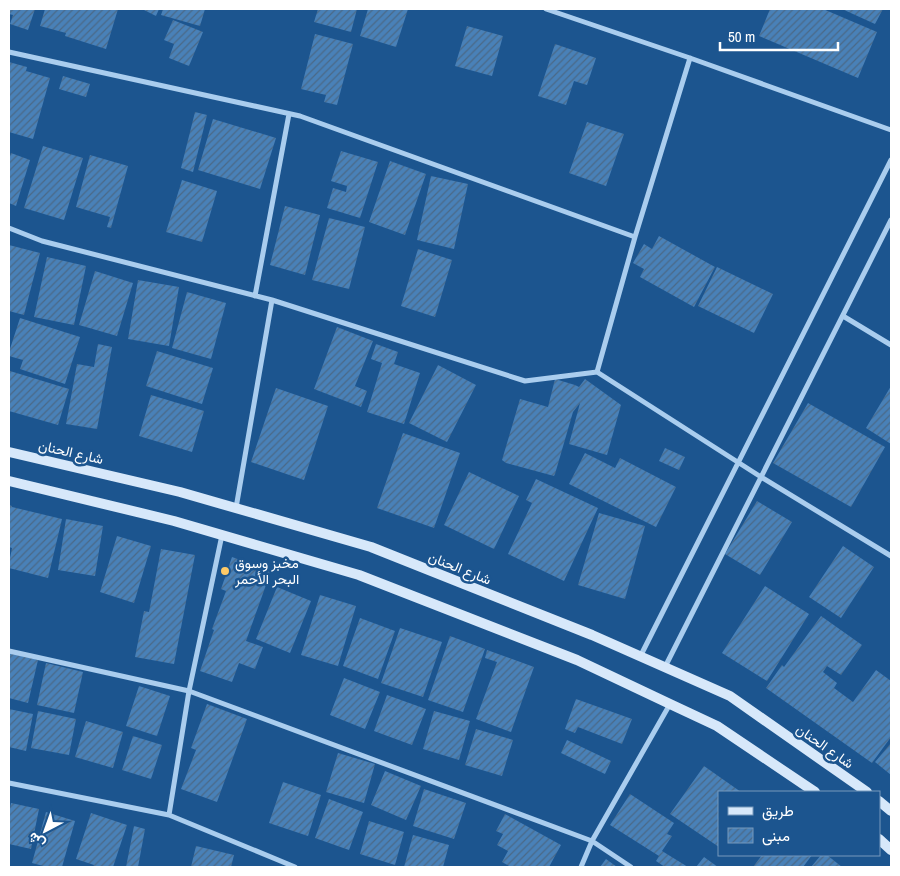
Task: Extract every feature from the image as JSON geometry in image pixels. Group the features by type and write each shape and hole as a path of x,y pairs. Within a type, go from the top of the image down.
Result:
{"main road":[{"name":"شارع الحنان","path":"9,452 180,492 371,547 592,635 730,696 866,791"},
{"path":"9,480 174,521 359,575 577,660 717,726 814,791"},
{"path":"880,802 891,811"},
{"path":"880,840 891,850"}],"street":[{"path":"546,9 891,130"},
{"path":"9,52 300,116 635,237"},
{"path":"597,372 635,237 690,58"},
{"path":"255,296 288,114"},
{"path":"640,657 891,160"},
{"path":"665,668 891,220"},
{"path":"9,228 42,241 272,300 525,381 597,372 761,477 891,556"},
{"path":"236,508 272,300"},
{"path":"843,316 891,345"},
{"path":"169,815 189,691 222,535"},
{"path":"9,652 189,691 592,841 630,867"},
{"path":"580,867 592,841 670,704"},
{"path":"9,783 169,815 294,867"}],"building":[{"path":"9,9 35,9 28,30 10,24 13,15 9,14"},
{"path":"45,9 118,9 106,49 65,36 66,33 40,26"},
{"path":"145,9 159,9 156,16"},
{"path":"163,9 205,9 200,26 161,15"},
{"path":"318,9 357,9 351,32 314,22"},
{"path":"368,9 408,9 396,47 360,36"},
{"path":"770,9 823,9 877,32 858,78 759,36"},
{"path":"842,9 883,9 875,24"},
{"path":"173,20 203,32 189,66 169,58 174,44 164,40"},
{"path":"467,26 503,36 492,76 455,66"},
{"path":"315,34 353,44 337,105 324,102 326,95 301,89"},
{"path":"555,44 596,58 587,85 574,81 566,105 538,96"},
{"path":"9,62 27,67 26,71 50,78 33,139 9,132"},
{"path":"63,76 90,84 86,97 59,89"},
{"path":"195,112 207,115 193,172 181,168"},
{"path":"213,119 276,138 260,189 198,170"},
{"path":"587,122 624,134 606,186 569,173"},
{"path":"43,146 83,158 64,220 24,208"},
{"path":"341,151 378,162 360,218 327,208 333,188 346,192 347,186 331,181"},
{"path":"11,153 30,160 16,206 9,203 9,159"},
{"path":"90,155 128,166 111,228 107,227 110,217 76,207"},
{"path":"390,161 426,174 405,235 369,222"},
{"path":"431,176 468,184 454,249 417,240"},
{"path":"182,180 217,191 202,242 166,232"},
{"path":"285,206 320,215 305,275 270,265"},
{"path":"329,218 365,227 349,289 312,280"},
{"path":"659,236 715,267 694,307 640,277 644,269 633,263 644,244 652,249"},
{"path":"9,245 40,253 24,315 9,311"},
{"path":"418,249 452,260 435,317 401,306"},
{"path":"47,257 86,266 74,325 34,317"},
{"path":"717,267 773,294 754,333 698,306"},
{"path":"95,271 133,283 117,336 79,325"},
{"path":"138,280 179,287 169,346 128,339"},
{"path":"187,292 226,303 211,359 172,348"},
{"path":"20,318 80,337 65,384 20,369 23,360 9,356"},
{"path":"337,327 373,341 355,386 367,391 361,407 314,389"},
{"path":"98,344 112,347 97,429 66,424 77,364 94,367"},
{"path":"376,344 398,352 394,364 420,373 404,424 367,412 382,363 371,359"},
{"path":"157,351 213,368 202,404 146,386"},
{"path":"438,365 476,385 447,442 409,423"},
{"path":"10,371 69,389 58,425 9,411"},
{"path":"555,379 579,387 585,379 621,405 607,455 569,444 580,403 573,412 554,476 506,463 502,460 520,399 548,407"},
{"path":"891,386 891,444 866,428"},
{"path":"276,388 328,406 304,480 251,462"},
{"path":"151,395 204,411 192,452 139,436"},
{"path":"808,403 885,447 851,507 773,463"},
{"path":"403,433 460,453 434,528 377,508"},
{"path":"665,448 685,457 679,470 659,461"},
{"path":"585,453 615,468 620,458 676,487 656,527 569,484"},
{"path":"469,472 519,496 494,549 444,525"},
{"path":"536,479 598,508 564,581 508,554 532,503 526,500"},
{"path":"757,501 792,522 760,575 725,554"},
{"path":"9,505 62,519 48,578 9,568 12,548 9,547"},
{"path":"599,513 645,526 625,599 578,585"},
{"path":"66,519 103,526 95,576 58,570"},
{"path":"117,536 151,546 134,603 100,592"},
{"path":"843,546 874,567 841,618 809,597"},
{"path":"161,549 195,555 174,664 135,657 144,611 149,612"},
{"path":"232,557 271,571 246,641 263,647 255,669 239,663 232,682 200,671 214,630 212,629 226,591 221,589"},
{"path":"765,586 809,614 767,681 722,653"},
{"path":"277,587 311,601 290,653 256,639"},
{"path":"320,595 356,606 338,666 301,655"},
{"path":"821,616 862,645 841,675 827,666 823,672 837,683 834,688 853,702 876,670 891,681 891,737 872,763 766,688 782,665 784,667"},
{"path":"360,618 395,631 378,679 343,666"},
{"path":"400,628 442,642 423,697 381,683"},
{"path":"450,636 485,649 463,712 428,700"},
{"path":"487,650 534,667 511,732 476,719 497,662 485,658"},
{"path":"9,652 38,660 28,703 9,698"},
{"path":"46,663 83,672 74,713 37,705"},
{"path":"344,678 380,692 365,729 330,715"},
{"path":"139,686 170,696 157,736 126,726"},
{"path":"387,695 426,709 412,745 374,731"},
{"path":"576,699 632,719 622,744 578,727 575,733 565,729"},
{"path":"207,704 247,719 217,802 181,789 196,750 191,748"},
{"path":"9,709 33,714 26,751 9,747"},
{"path":"38,711 76,719 69,755 31,748"},
{"path":"434,711 470,721 459,760 423,749"},
{"path":"86,721 123,732 113,768 75,757"},
{"path":"476,729 513,740 502,776 465,765"},
{"path":"133,736 162,745 151,779 122,770"},
{"path":"567,740 611,761 605,774 561,753"},
{"path":"891,743 891,775 875,762"},
{"path":"338,753 375,764 364,803 326,792"},
{"path":"704,766 740,791 718,791 718,846 670,814"},
{"path":"385,771 421,786 406,820 371,805"},
{"path":"283,782 321,795 308,836 269,823"},
{"path":"424,789 466,803 454,839 413,826"},
{"path":"630,794 674,823 667,834 672,836 662,851 688,867 665,867 656,861 659,856 610,825"},
{"path":"329,799 363,812 349,850 315,838"},
{"path":"11,803 39,809 31,849 9,844"},
{"path":"46,812 75,821 62,867 47,867 32,863"},
{"path":"91,813 127,825 113,867 93,867 94,865 76,859"},
{"path":"505,814 561,845 549,867 511,867 502,862 508,851 497,845 503,834 496,831"},
{"path":"369,821 404,832 395,865 360,854"},
{"path":"134,826 145,829 138,867 126,867"},
{"path":"413,835 449,845 443,867 404,867"},
{"path":"196,846 234,855 231,867 191,867"},
{"path":"761,856 811,856 803,867 753,867"},
{"path":"820,856 828,856 842,867 811,867"},
{"path":"704,857 718,867 696,867"},
{"path":"606,859 617,867 600,867"}],"place":[{"name":"مخبز وسوق البحر الأحمر","path":"225,571"}]}
